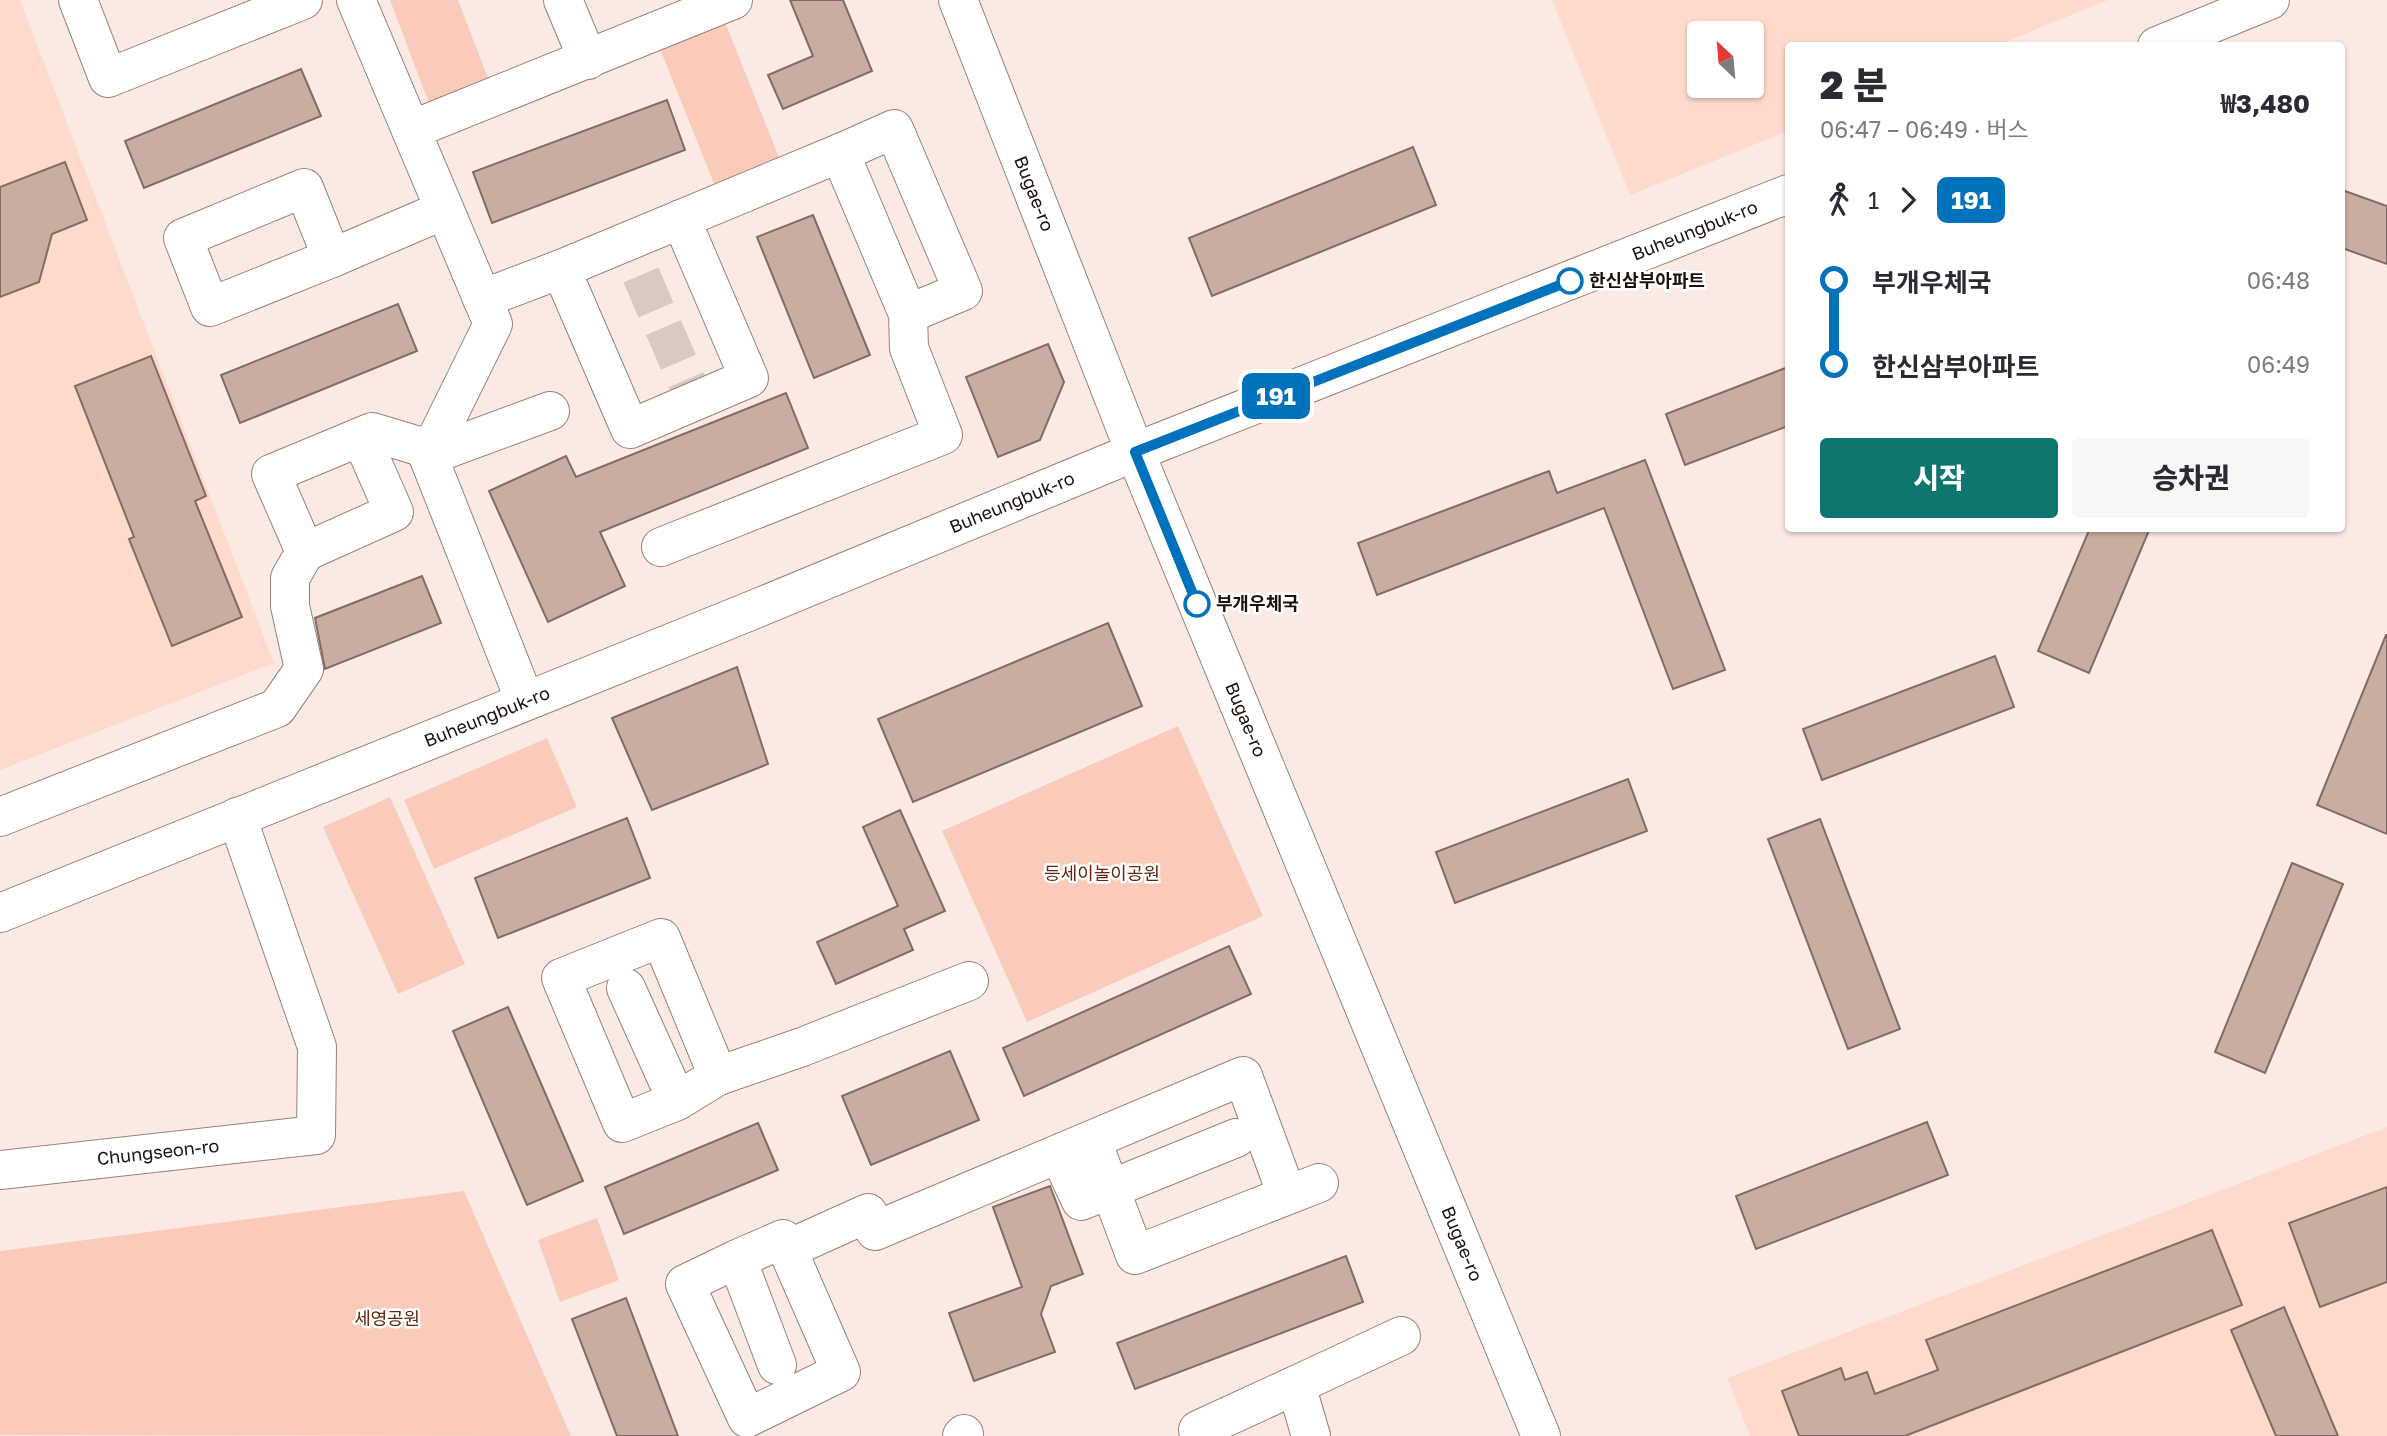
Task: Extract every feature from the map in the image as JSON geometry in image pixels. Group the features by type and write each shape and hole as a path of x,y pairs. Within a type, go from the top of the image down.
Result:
{"street":[{"path":"78,0 108,78 232,13 303,0"},
{"path":"356,0 493,324 430,453 525,701"},
{"path":"564,0 588,60"},
{"path":"411,130 525,74 588,60 733,0"},
{"name":"Bugae-ro","path":"958,0 1135,452 1541,1436"},
{"path":"2167,42 2270,0"},
{"path":"482,299 561,269 894,129 963,291 908,314"},
{"path":"661,547 943,435 909,348 908,314 840,153"},
{"name":"Buheungbuk-ro","path":"0,912 1135,452 1785,195"},
{"path":"332,258 444,210"},
{"path":"561,269 630,429 750,378 681,219"},
{"path":"305,552 271,474 372,432 430,453 550,411"},
{"path":"0,817 277,708 303,669 290,606 290,578 305,552 394,512 361,437"},
{"name":"Chungseon-ro","path":"0,1170 316,1135 317,1047 237,817"},
{"path":"718,1076 662,938 561,978 622,1123 677,1101 718,1076 802,1047 969,981"},
{"path":"626,988 677,1101"},
{"path":"788,1249 872,1222 1092,1141 1243,1076 1303,1189 1135,1255 1092,1141"},
{"path":"1067,1171 1081,1201 1236,1138"},
{"path":"783,1239 841,1372 747,1418 685,1284 737,1259 783,1239"},
{"path":"737,1259 777,1364"},
{"path":"1198,1430 1401,1335"},
{"path":"1296,1385 1311,1436"}],"shaded area":[{"path":"0,0 20,0 274,663 0,770"},
{"path":"1552,0 2108,0 2004,42 1785,42 1785,132 1630,195"},
{"path":"2387,1127 2387,1436 1750,1436 1727,1378"}],"green space":[{"path":"390,0 458,0 493,91 433,114"},
{"path":"725,22 780,160 715,186 660,49"},
{"name":"등세이놀이공원","path":"1178,726 1263,916 1027,1022 942,831"},
{"path":"547,738 577,807 434,869 404,800"},
{"path":"390,797 465,964 398,994 323,827"},
{"name":"세영공원","path":"464,1191 571,1436 0,1435 0,1251"},
{"path":"597,1218 619,1280 560,1302 538,1240"}],"building":[{"path":"790,0 843,0 872,71 783,109 768,75 813,56"},
{"path":"301,69 321,116 144,188 125,141"},
{"path":"667,100 685,150 492,223 473,172"},
{"path":"1413,147 1436,205 1212,296 1189,238"},
{"path":"65,162 87,220 52,234 39,282 0,297 0,187"},
{"path":"2345,191 2387,206 2387,264 2345,249"},
{"path":"813,215 870,355 814,378 757,237"},
{"path":"398,304 417,351 240,423 221,375"},
{"path":"1048,344 1064,382 1040,440 998,457 966,377"},
{"path":"151,356 206,496 195,501 242,617 172,646 129,539 134,537 75,386"},
{"path":"1785,368 1785,427 1685,465 1666,414"},
{"path":"786,393 808,448 600,532 625,586 548,622 489,491 566,456 576,477"},
{"path":"1645,460 1725,670 1673,689 1604,508 1377,595 1358,543 1549,471 1557,493"},
{"path":"2088,532 2148,532 2089,673 2038,651"},
{"path":"422,576 441,623 325,669 315,618"},
{"path":"1108,623 1142,706 913,802 878,719"},
{"path":"2387,635 2387,834 2317,805"},
{"path":"1995,656 2014,707 1822,780 1803,729"},
{"path":"737,667 768,764 652,810 612,718"},
{"path":"1628,779 1647,831 1455,903 1436,852"},
{"path":"900,810 945,911 904,929 913,950 836,984 817,942 898,906 863,827"},
{"path":"627,818 650,878 498,938 475,878"},
{"path":"1820,819 1900,1029 1848,1049 1768,839"},
{"path":"2292,863 2343,884 2265,1073 2215,1052"},
{"path":"1229,946 1251,994 1024,1096 1003,1048"},
{"path":"508,1007 583,1181 527,1205 453,1031"},
{"path":"950,1051 979,1120 871,1165 842,1096"},
{"path":"1927,1122 1948,1175 1756,1249 1736,1196"},
{"path":"758,1123 778,1170 624,1234 605,1187"},
{"path":"1050,1186 1083,1274 1051,1286 1041,1314 1055,1352 974,1381 949,1313 1022,1287 993,1207"},
{"path":"2387,1187 2387,1282 2320,1307 2289,1223"},
{"path":"2212,1230 2242,1305 1905,1436 1799,1436 1782,1391 1841,1368 1845,1380 1867,1372 1875,1394 1938,1370 1926,1340"},
{"path":"1346,1256 1363,1302 1135,1389 1117,1343"},
{"path":"626,1298 678,1436 617,1436 572,1319"},
{"path":"2284,1307 2338,1436 2276,1436 2231,1330"}],"tunnel":[{"path":"641,275 695,401"}],"bus line":[{"name":"191","path":"1197,604 1135,452 1570,281"}],"place":[{"name":"한신삼부아파트","path":"1570,281"},
{"name":"부개우체국","path":"1197,604"}]}
